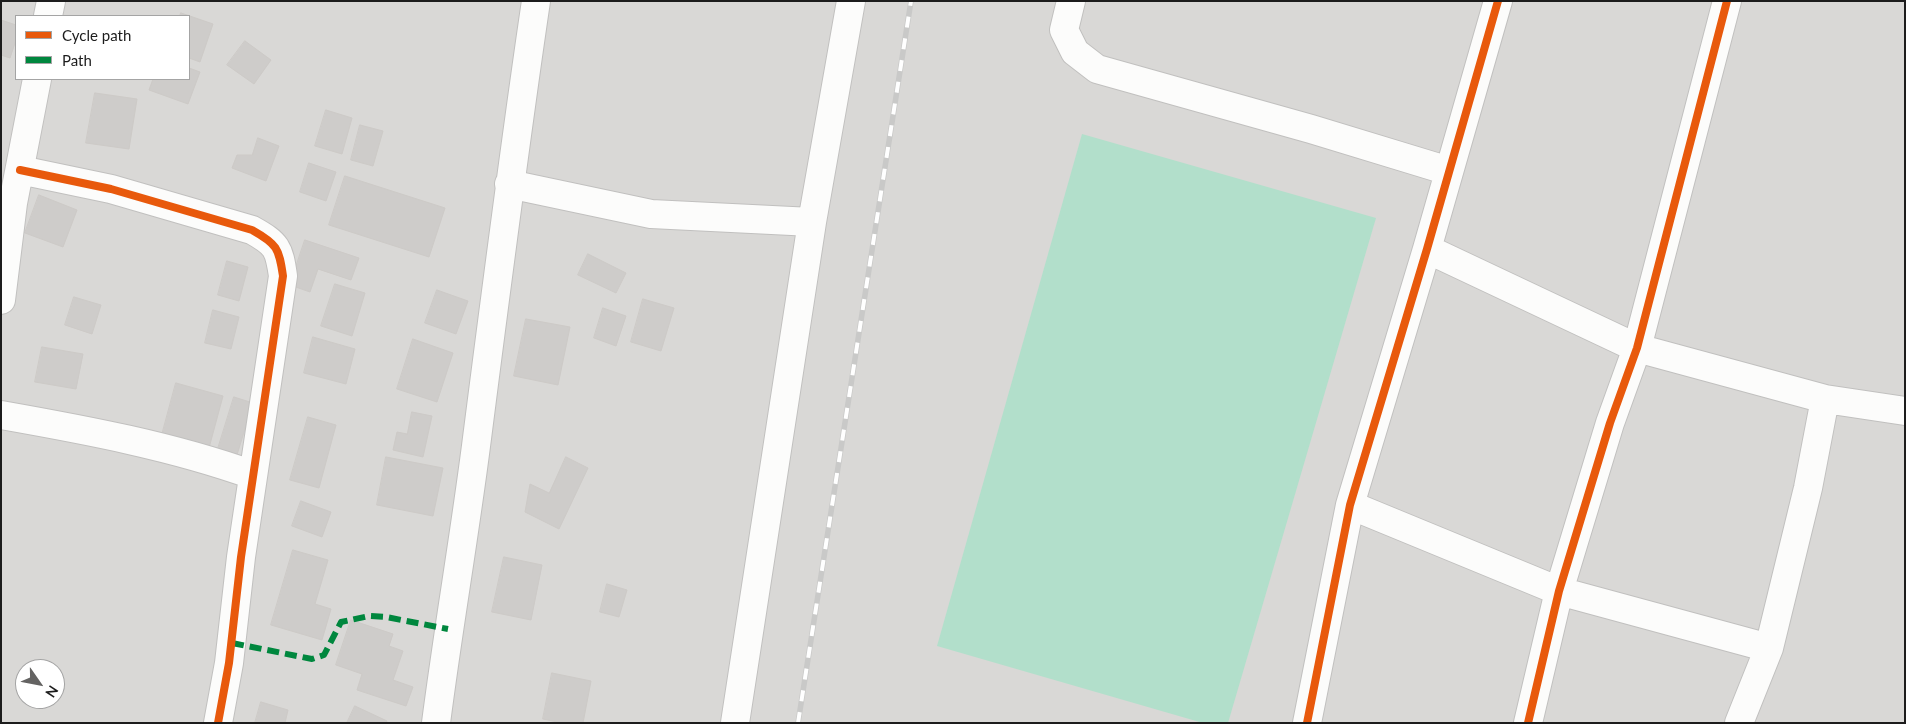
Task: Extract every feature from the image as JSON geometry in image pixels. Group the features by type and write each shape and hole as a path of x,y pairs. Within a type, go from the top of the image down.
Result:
{"street":[{"path":"48,15 51,1"},
{"path":"436,723 448,629 476,448 509,184 536,1"},
{"path":"735,723 812,222 851,1"},
{"path":"1070,1 1064,30 1075,52 1097,68 1311,129 1449,172"},
{"path":"1307,723 1350,505 1427,249 1498,1"},
{"path":"1528,723 1559,591 1610,423 1637,348 1727,1"},
{"path":"1,300 14,203 37,80"},
{"path":"20,170 111,189 252,230 270,240 279,251 283,276 253,476 230,663 218,723"},
{"path":"509,184 651,214 812,222"},
{"path":"1427,249 1637,348 1825,399 1905,411"},
{"path":"1739,723 1769,648 1808,488 1825,399"},
{"path":"1,416 86,430 220,463 253,476"},
{"path":"1350,505 1559,591 1769,648"}],"shaded area":[{"path":"1,1 1905,1 1905,723 1,723"}],"green space":[{"path":"1082,134 1376,218 1228,723 1203,723 937,646"}],"building":[{"path":"190,16 213,24 200,62 190,58"},
{"path":"1,20 15,25 15,43 10,58 1,55"},
{"path":"245,41 271,60 254,84 227,65"},
{"path":"190,68 200,72 188,104 149,90 153,80 190,80"},
{"path":"95,93 137,99 129,149 86,143"},
{"path":"326,110 352,118 342,154 315,146"},
{"path":"360,125 383,131 373,166 351,160"},
{"path":"258,138 279,146 266,181 232,168 237,155 252,155"},
{"path":"309,163 336,172 326,201 300,192"},
{"path":"345,176 445,208 429,257 329,225"},
{"path":"39,195 77,210 63,247 25,233"},
{"path":"305,240 359,258 351,280 318,269 310,292 290,285"},
{"path":"588,254 626,273 616,293 578,275"},
{"path":"227,261 248,267 239,301 218,295"},
{"path":"335,284 365,293 352,336 321,326"},
{"path":"437,290 468,301 456,334 425,323"},
{"path":"74,297 101,305 92,334 65,325"},
{"path":"643,299 674,308 661,351 631,342"},
{"path":"603,308 626,316 616,346 594,338"},
{"path":"213,310 239,317 231,349 205,343"},
{"path":"526,319 570,327 558,385 514,376"},
{"path":"313,337 355,349 346,384 304,373"},
{"path":"413,339 453,353 437,402 397,389"},
{"path":"42,347 83,354 76,389 35,382"},
{"path":"176,383 223,396 209,448 162,435"},
{"path":"234,397 253,403 236,458 217,452"},
{"path":"412,412 432,416 423,457 393,450 397,432 407,434"},
{"path":"308,417 336,425 319,488 290,480"},
{"path":"386,457 443,468 433,516 377,505"},
{"path":"566,457 588,468 559,529 525,512 530,484 549,493"},
{"path":"301,501 331,512 322,537 292,526"},
{"path":"293,550 328,560 315,604 331,609 322,640 271,625"},
{"path":"504,557 542,565 531,620 492,612"},
{"path":"607,584 627,590 619,617 600,612"},
{"path":"351,620 393,634 389,646 403,651 393,680 413,687 406,706 357,690 362,674 336,665"},
{"path":"552,673 591,681 583,723 562,723 543,719"},
{"path":"261,702 288,710 285,723 255,723"},
{"path":"355,706 387,721 386,723 347,723"}],"railway":[{"path":"798,723 911,1"}],"marked path":[{"path":"232,643 312,659 324,655 341,622 369,616 386,617 448,629"}],"cycle path":[{"path":"1307,723 1350,505 1427,249 1498,1"},
{"path":"1528,723 1559,591 1610,423 1637,348 1727,1"},
{"path":"20,170 111,189 252,230 272,243 278,253 283,276 241,557 229,663 218,723"}]}
